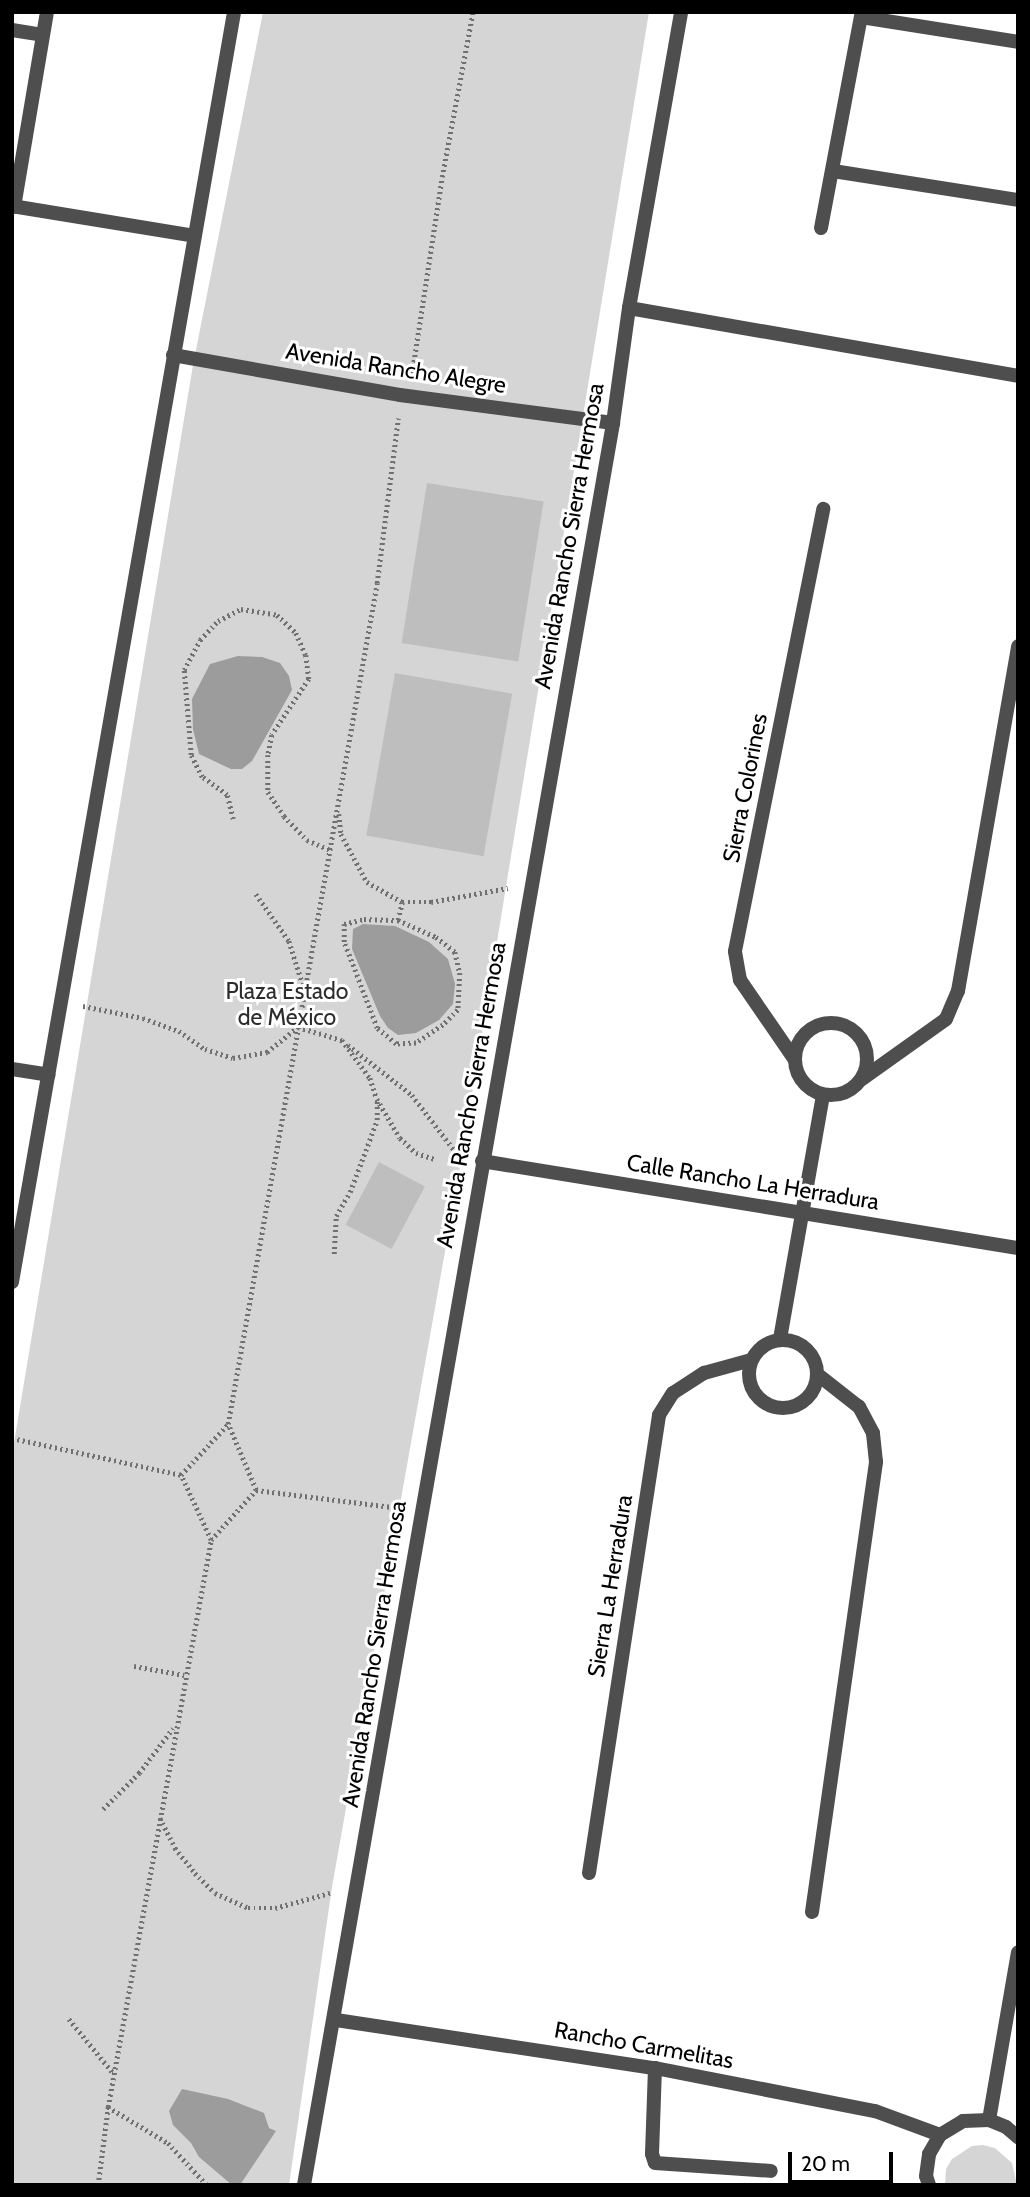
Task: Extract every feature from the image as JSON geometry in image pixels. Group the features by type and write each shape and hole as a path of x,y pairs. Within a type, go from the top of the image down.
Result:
{"street":[{"path":"47,12 13,206 195,236"},
{"path":"12,1282 234,12"},
{"name":"Avenida Rancho Sierra Hermosa","path":"304,2185 336,2020 420,1511 613,423 629,308 681,12"},
{"path":"821,228 861,15 1018,42"},
{"path":"12,30 43,35"},
{"path":"833,171 1018,200"},
{"path":"629,308 1018,376"},
{"name":"Avenida Rancho Alegre","path":"173,355 400,395 613,423"},
{"name":"Sierra Colorines","path":"823,509 735,951 740,980 795,1060 804,1082 823,1095"},
{"path":"751,1360 749,1377 755,1394 768,1405 785,1408 801,1404 813,1391 817,1374 812,1356 798,1343 780,1339 823,1095 838,1096 852,1090 862,1079 946,1019 958,991 1018,646"},
{"path":"795,1060 797,1046 806,1033 819,1025 834,1023 848,1027 860,1036 867,1049 868,1065 862,1079"},
{"path":"12,1069 49,1074"},
{"name":"Calle Rancho La Herradura","path":"482,1161 1018,1248"},
{"name":"Sierra La Herradura","path":"589,1873 659,1415 673,1393 704,1373 751,1360 763,1346 780,1339"},
{"path":"812,1912 876,1462 873,1433 859,1407 817,1374"},
{"path":"989,2120 1018,1952"},
{"name":"Rancho Carmelitas","path":"336,2020 655,2068 875,2111 940,2135"},
{"path":"655,2068 652,2154 655,2163 771,2172"},
{"path":"929,2185 926,2176 929,2154 940,2135 963,2121 989,2120 1006,2127 1018,2137"}],"path":[{"path":"181,1475 228,1424 377,583 400,395 414,370 442,177 473,12"},
{"path":"233,819 227,795 202,776 191,755 184,670 218,621 241,608 277,615 296,633 306,655 309,679 272,735 268,755 268,792 284,816 307,840 330,850"},
{"path":"338,806 341,834 367,881 402,902 430,902 531,886"},
{"path":"256,894 289,941 305,993"},
{"path":"398,920 402,902"},
{"path":"364,919 398,920 436,937 454,952 460,973 458,1010 443,1025 416,1043 396,1044 377,1028 344,942 344,924 364,919"},
{"path":"61,1000 143,1018 179,1031 205,1049 233,1058 267,1052 298,1027"},
{"path":"298,1027 342,1040 412,1095 456,1155 482,1161"},
{"path":"342,1040 370,1078 377,1099 400,1138 416,1153 435,1159"},
{"path":"334,1254 336,1216 350,1192 373,1132 377,1099"},
{"path":"228,1424 256,1489"},
{"path":"12,1438 181,1475"},
{"path":"181,1475 211,1539"},
{"path":"256,1489 420,1511"},
{"path":"98,2185 108,2107 175,1724 211,1539 256,1489"},
{"path":"134,1666 184,1675"},
{"path":"103,1809 139,1773 175,1724"},
{"path":"159,1817 175,1848 195,1873 215,1893 248,1908 275,1908 302,1902 359,1883"},
{"path":"69,2019 114,2074"},
{"path":"108,2107 168,2143 207,2185"}],"green space":[{"name":"Plaza Estado de México","path":"263,12 649,12 462,1156 332,1887 289,2185 12,2185 12,1455 193,365"},
{"path":"972,2146 995,2148 1012,2163 1017,2185 945,2185 946,2169 952,2159"}],"shaded area":[{"path":"238,656 262,657 280,663 289,676 292,690 252,761 242,769 231,769 199,754 193,729 192,699 210,664"},
{"path":"363,924 395,926 429,942 448,959 455,984 453,1004 439,1020 416,1033 398,1035 388,1028 380,1016 352,949 353,929"},
{"path":"182,2089 228,2099 264,2113 269,2128 276,2131 240,2185 232,2185 199,2157 191,2143 173,2125 169,2111"}],"building":[{"path":"427,483 544,501 518,661 402,643"},
{"path":"395,673 512,694 484,856 366,835"},
{"path":"379,1162 425,1186 392,1249 346,1225"}]}
